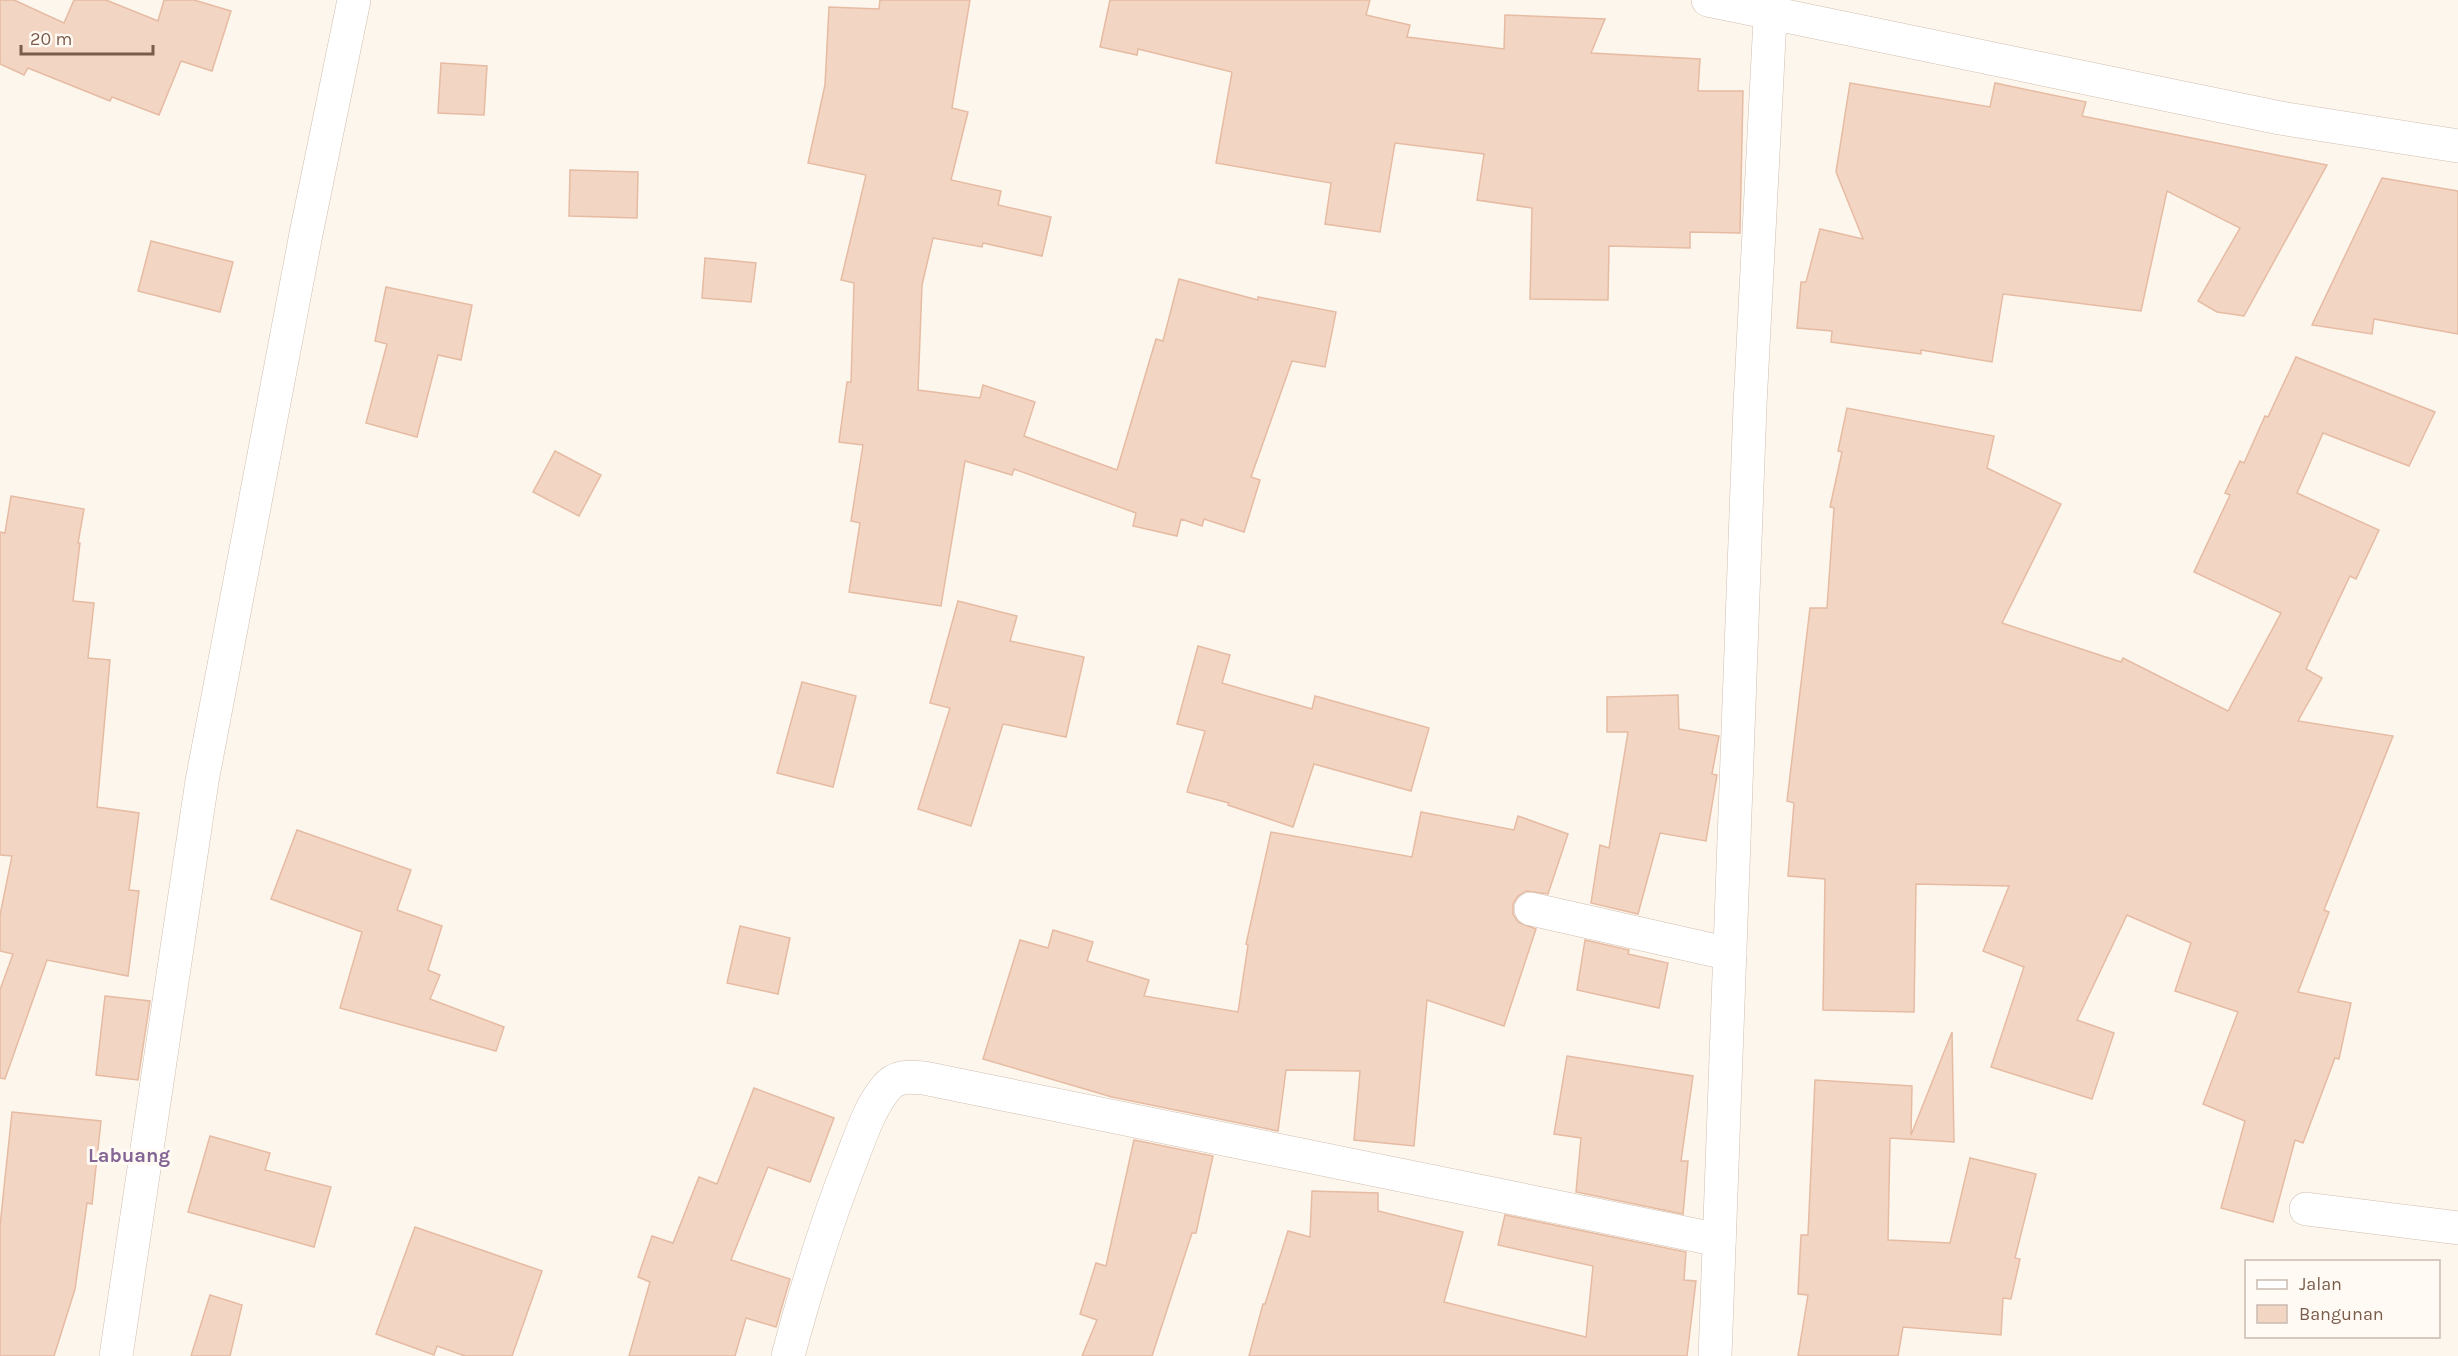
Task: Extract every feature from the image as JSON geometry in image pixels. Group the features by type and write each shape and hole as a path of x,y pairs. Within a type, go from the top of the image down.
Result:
{"street":[{"path":"116,1356 202,781 306,234 354,0"},
{"path":"1708,0 1771,7 2268,116 2458,146"},
{"path":"1715,1356 1750,405 1771,7"},
{"path":"1531,909 1730,954"},
{"path":"788,1356 803,1300 836,1200 864,1127 886,1088 894,1081 904,1077 924,1078 1719,1240"},
{"path":"2306,1209 2458,1228"}],"building":[{"path":"0,0 14,0 64,23 74,0 106,0 158,21 164,0 194,0 231,11 212,71 181,61 159,115 112,97 110,101 28,68 24,75 0,64"},
{"path":"880,0 970,0 952,108 968,112 951,180 1001,191 998,205 1051,217 1042,256 983,243 982,247 933,238 922,285 918,390 980,398 983,385 1035,402 1024,436 1117,470 1156,339 1163,341 1179,279 1258,300 1258,297 1336,312 1325,367 1292,361 1251,477 1260,480 1244,532 1204,519 1202,526 1181,519 1177,536 1133,526 1136,513 1014,469 1012,475 965,461 941,606 849,592 860,523 851,521 863,445 839,442 847,382 851,382 854,283 841,280 866,175 808,163 825,85 829,7 879,9"},
{"path":"1110,0 1370,0 1366,15 1410,25 1407,37 1504,49 1505,15 1605,19 1591,53 1700,59 1698,91 1743,91 1740,233 1690,232 1690,248 1609,246 1608,300 1530,299 1532,208 1477,200 1484,154 1395,143 1380,232 1325,224 1331,183 1216,163 1232,72 1138,49 1137,55 1100,47"},
{"path":"441,63 487,66 484,115 438,113"},
{"path":"1850,83 1990,107 1995,83 2086,102 2082,116 2327,165 2244,316 2217,312 2198,301 2240,228 2167,191 2141,311 2003,294 1992,362 1921,350 1921,354 1831,342 1832,331 1797,328 1801,282 1806,282 1820,229 1863,239 1836,172"},
{"path":"570,170 638,172 637,218 569,216"},
{"path":"2382,178 2458,191 2458,334 2374,319 2372,334 2312,325"},
{"path":"151,241 233,262 220,312 138,291"},
{"path":"705,258 756,263 751,302 702,298"},
{"path":"386,287 472,305 461,360 438,355 417,437 366,423 387,344 375,341"},
{"path":"2296,357 2435,412 2409,466 2323,433 2297,493 2379,530 2356,579 2350,576 2306,669 2322,678 2298,721 2393,736 2324,910 2329,912 2298,992 2351,1003 2339,1059 2335,1058 2303,1143 2295,1140 2273,1222 2221,1208 2245,1121 2203,1104 2238,1012 2175,991 2191,943 2127,915 2077,1020 2114,1033 2092,1099 1991,1067 2024,967 1983,951 2009,886 1916,884 1914,1012 1823,1010 1825,879 1788,876 1794,803 1787,801 1810,608 1827,608 1834,508 1830,507 1842,452 1838,451 1847,408 1994,436 1987,468 2061,504 2002,623 2121,662 2123,658 2228,711 2281,613 2194,572 2230,495 2225,493 2240,461 2244,463 2265,416 2268,417"},
{"path":"555,451 601,475 579,516 533,492"},
{"path":"11,496 84,509 78,543 80,543 73,601 94,603 88,658 110,660 97,807 139,813 129,890 139,891 128,976 47,960 5,1079 0,1078 0,990 13,954 0,951 0,915 12,856 0,855 0,532 5,533"},
{"path":"958,601 1017,616 1010,641 1084,657 1066,737 1003,724 971,826 918,809 950,708 930,703"},
{"path":"1198,646 1230,655 1222,683 1312,709 1315,696 1429,728 1411,791 1314,764 1293,827 1228,805 1229,803 1187,792 1205,731 1177,724"},
{"path":"802,682 856,696 833,787 777,773"},
{"path":"1678,695 1679,729 1719,736 1712,774 1717,775 1706,841 1660,833 1638,914 1591,903 1600,845 1609,848 1628,732 1607,732 1607,697"},
{"path":"1421,812 1514,830 1518,816 1568,834 1548,894 1526,891 1518,896 1513,904 1513,914 1518,922 1536,929 1504,1026 1427,1000 1414,1146 1354,1140 1360,1071 1286,1070 1278,1131 1112,1097 983,1059 1020,940 1048,948 1053,930 1093,942 1087,961 1149,980 1144,996 1238,1012 1248,945 1246,944 1271,832 1412,857"},
{"path":"297,830 411,870 397,910 442,926 428,970 440,975 430,999 504,1027 496,1051 340,1008 362,932 271,899"},
{"path":"740,926 790,938 778,994 727,983"},
{"path":"1585,940 1629,950 1628,954 1668,963 1659,1008 1577,990"},
{"path":"105,996 150,1001 138,1080 96,1075"},
{"path":"1952,1032 1954,1142 1890,1138 1888,1240 1950,1243 1970,1158 2036,1174 2015,1258 2020,1259 2011,1299 2003,1298 2001,1335 1903,1327 1898,1356 1798,1356 1808,1295 1798,1294 1801,1235 1808,1235 1815,1080 1912,1086 1911,1135"},
{"path":"1567,1056 1693,1076 1681,1161 1688,1161 1683,1214 1576,1192 1581,1138 1554,1134"},
{"path":"754,1088 834,1118 810,1182 768,1167 731,1260 790,1279 776,1327 746,1318 735,1356 629,1356 650,1282 638,1277 652,1236 673,1243 699,1177 717,1184"},
{"path":"12,1112 101,1121 92,1204 87,1203 75,1289 54,1356 0,1356 0,1226"},
{"path":"210,1136 270,1153 265,1170 331,1187 314,1247 188,1212"},
{"path":"1134,1140 1213,1156 1196,1233 1192,1233 1152,1356 1082,1356 1097,1320 1080,1314 1096,1263 1106,1266"},
{"path":"1312,1191 1378,1193 1378,1211 1463,1232 1444,1302 1586,1337 1593,1266 1498,1245 1505,1215 1686,1252 1684,1280 1696,1281 1687,1356 1249,1356 1263,1304 1265,1304 1288,1231 1310,1237"},
{"path":"415,1227 542,1271 512,1356 465,1356 437,1346 434,1355 376,1334"},
{"path":"210,1295 242,1305 230,1356 191,1356"}],"district":[{"name":"Labuang","path":"129,1155"}]}
